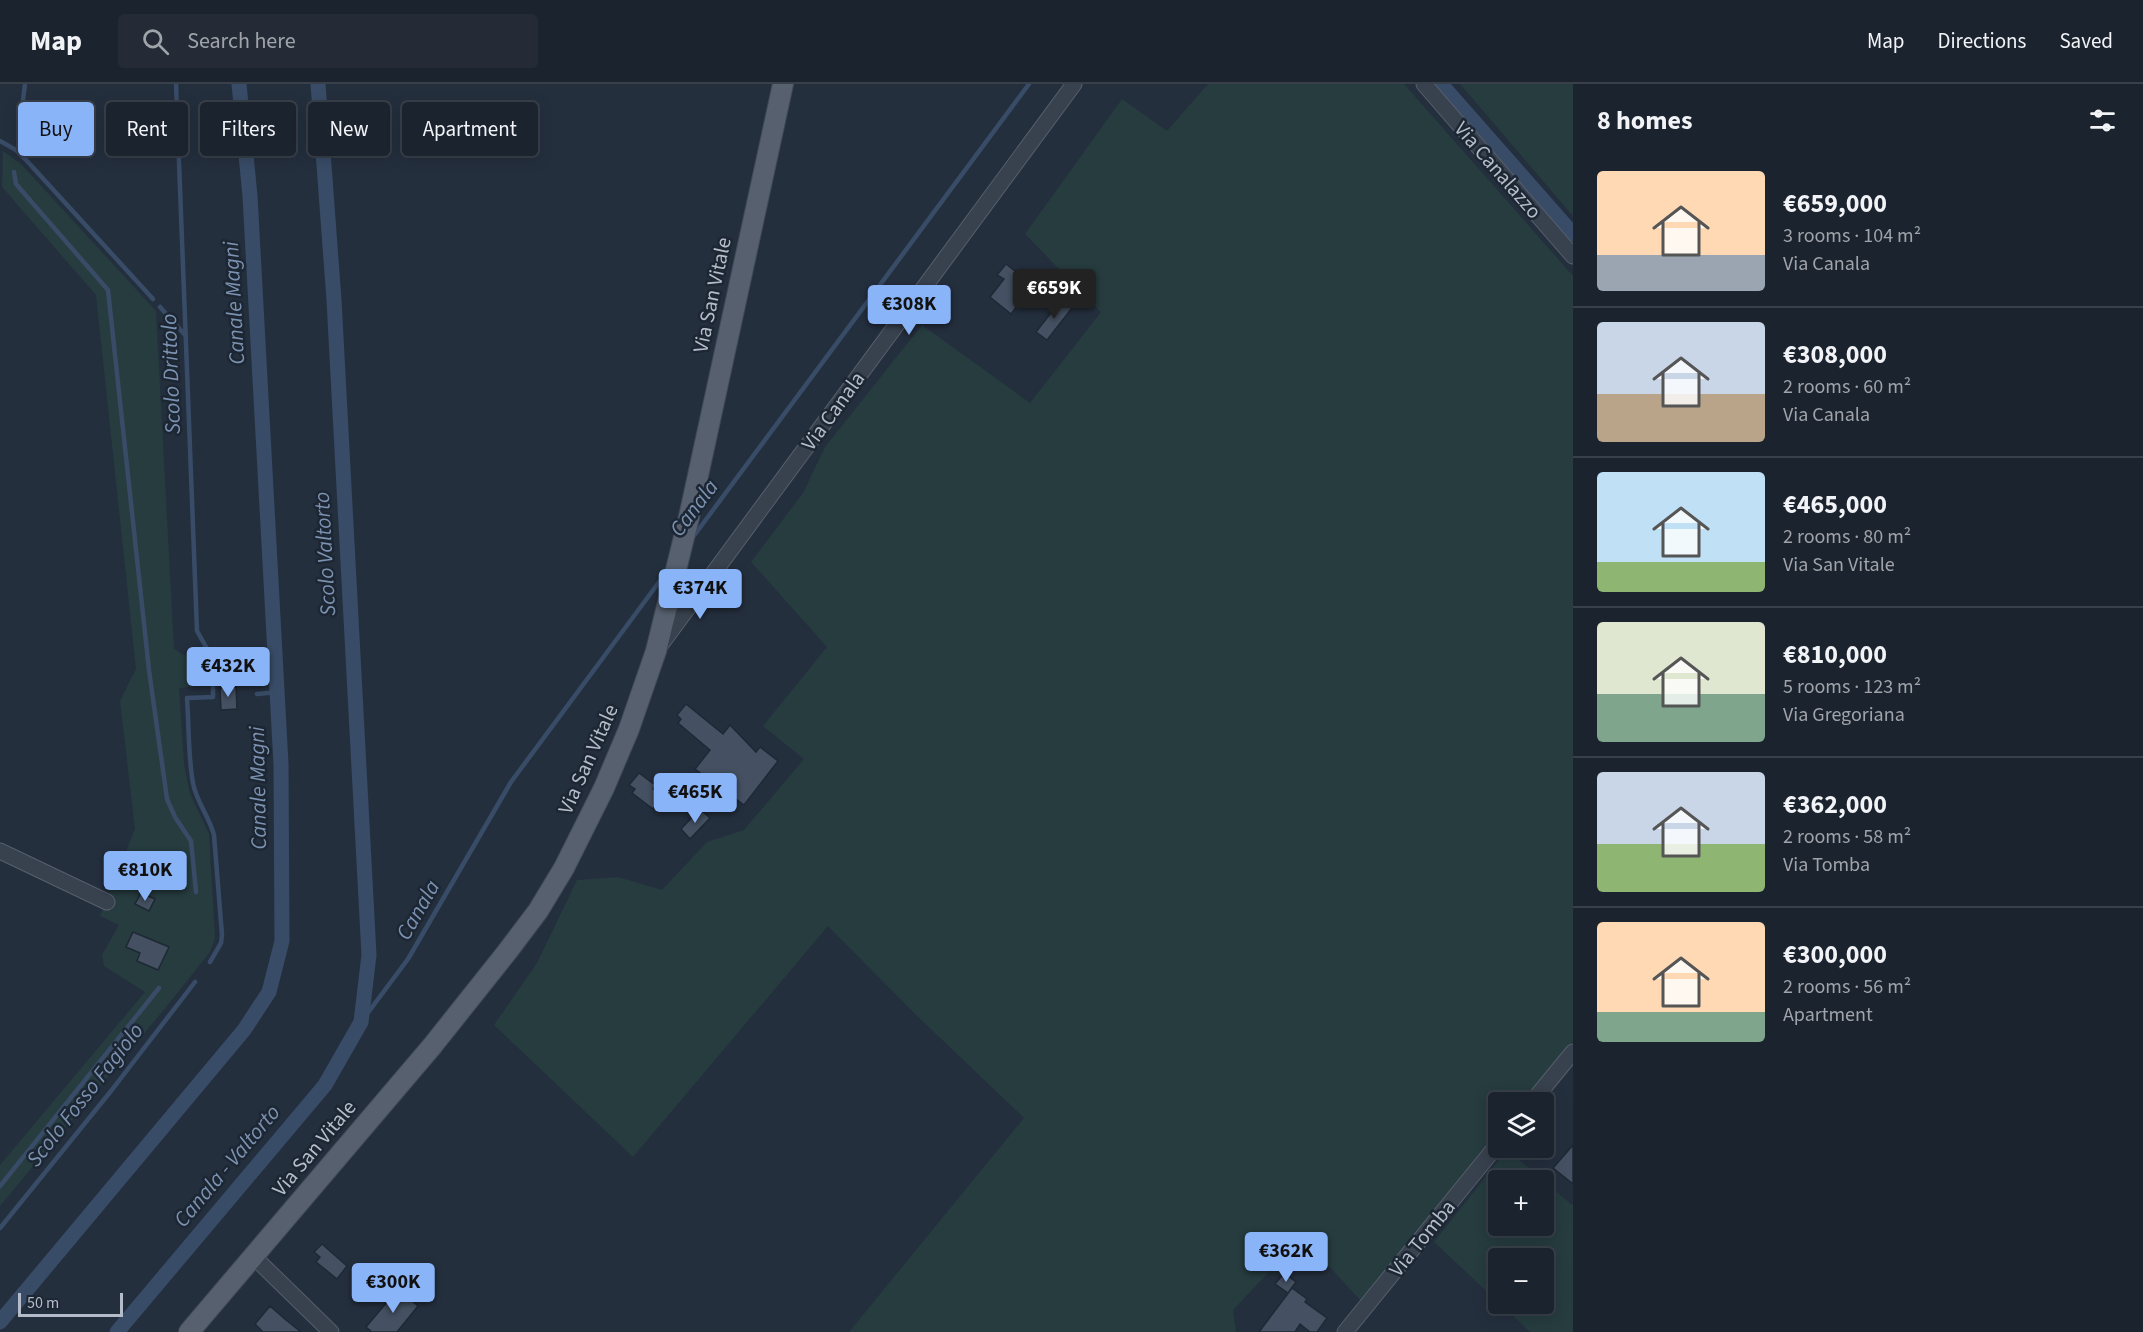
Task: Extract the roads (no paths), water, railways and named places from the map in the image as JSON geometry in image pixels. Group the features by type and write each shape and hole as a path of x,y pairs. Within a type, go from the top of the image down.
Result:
{"main road":[{"name":"Via San Vitale","path":"189,1332 433,1046 507,952 538,911 564,868 604,788 629,729 656,651 689,517 783,84"}],"street":[{"name":"Via Canala","path":"656,651 1074,84"},
{"name":"Via Canalazzo","path":"1424,84 1573,256"},
{"path":"0,851 107,902"},
{"path":"1540,1092 1573,1052"},
{"name":"Via Tomba","path":"1345,1332 1488,1156"},
{"path":"253,1256 331,1332"}],"waterway":[{"path":"23,102 25,84"},
{"name":"Scolo Drittolo","path":"176,84 197,631 213,659 213,697 187,698 189,752 193,783 214,835 222,935 221,943 210,962"},
{"name":"Canale Magni","path":"0,1322 244,1030 269,992 282,941 281,764 250,196 239,84"},
{"name":"Scolo Valtorto","path":"117,1332 325,1085 361,1022 369,955 334,300 318,84"},
{"name":"Canala","path":"693,537 1029,84"},
{"path":"1441,84 1573,234"},
{"path":"0,141 16,150 27,161 153,299"},
{"path":"14,172 16,184 108,290 149,670 167,799 175,817 191,841 196,892"},
{"path":"160,307 186,336"},
{"name":"Canala","path":"361,1022 408,959 511,782 668,570"},
{"path":"257,694 277,692"},
{"name":"Scolo Fosso Fagiolo","path":"0,1228 111,1091 195,982"},
{"path":"0,1186 159,988"}],"water label":[{"name":"Canala - Valtorto","path":"227,1166"}]}
